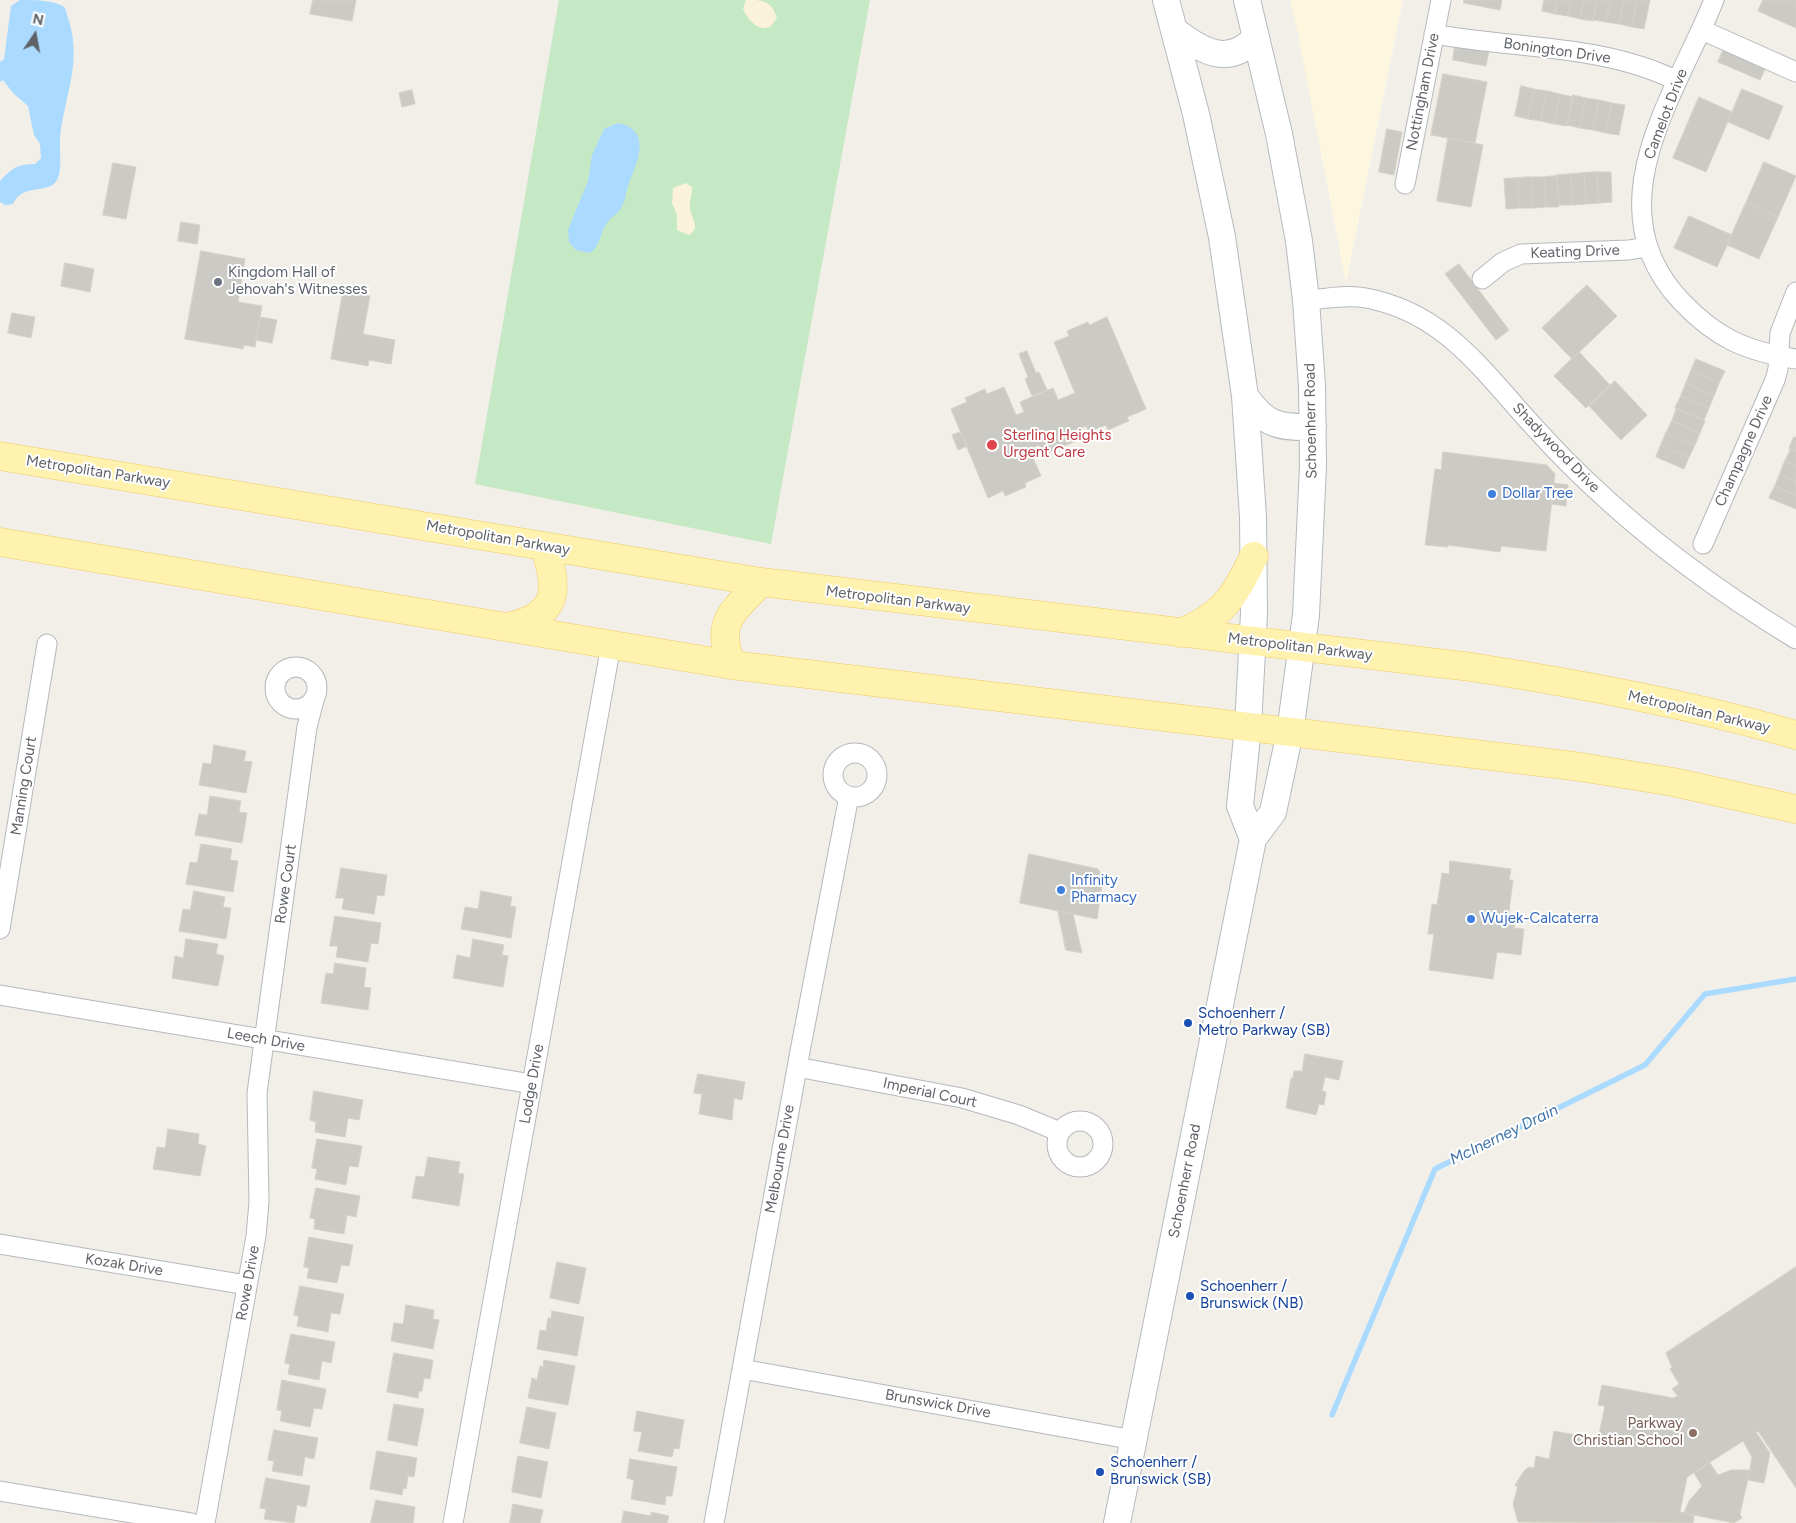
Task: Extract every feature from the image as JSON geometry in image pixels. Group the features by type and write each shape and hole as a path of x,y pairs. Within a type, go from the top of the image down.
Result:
{"main road":[{"path":"1166,0 1196,114 1222,236 1237,325 1245,396 1252,484 1254,556 1253,641 1248,727 1240,806 1252,839"},
{"name":"Schoenherr Road","path":"1117,1523 1252,839 1273,812 1290,732 1302,647 1312,506 1313,427 1306,300 1284,160 1246,0"},
{"path":"1174,30 1192,44 1217,54 1239,52 1256,37"},
{"path":"1245,396 1255,411 1274,424 1285,427 1313,427"},
{"name":"Metropolitan Parkway","path":"0,456 761,582 1471,667 1576,684 1679,705 1796,735"},
{"path":"0,542 732,665 1574,766 1682,784 1796,809"},
{"path":"503,627 528,622 540,614 549,604 554,580 544,546"},
{"path":"1180,633 1198,626 1222,608 1240,585 1254,556"},
{"path":"732,665 724,640 727,622 741,602 761,582"}],"street":[{"name":"Nottingham Drive","path":"1405,184 1441,0"},
{"name":"Camelot Drive","path":"1714,0 1702,30 1677,81 1647,155 1641,205 1646,247 1676,296 1706,324 1743,348 1787,358"},
{"path":"1702,30 1796,72"},
{"name":"Bonington Drive","path":"1434,34 1612,58 1645,66 1677,81"},
{"name":"Keating Drive","path":"1482,279 1503,262 1521,254 1630,250 1646,247"},
{"name":"Champagne Drive","path":"1703,544 1775,380 1787,358 1780,333 1796,292"},
{"name":"Shadywood Drive","path":"1306,300 1348,297 1381,301 1413,314 1446,333 1476,359 1564,459 1626,517 1758,616 1796,638"},
{"name":"Manning Court","path":"0,929 47,644"},
{"name":"Lodge Drive","path":"453,1523 611,645"},
{"name":"Rowe Court","path":"264,1040 307,727 318,687 312,674 300,667 293,667 280,673 275,686 278,699 299,715 307,727"},
{"path":"289,708 302,708 314,700"},
{"name":"Melbourne Drive","path":"714,1523 797,1067 849,796"},
{"name":"Leech Drive","path":"0,995 532,1084"},
{"name":"Rowe Drive","path":"206,1523 248,1286 259,1202 257,1093 264,1040"},
{"name":"Imperial Court","path":"797,1067 977,1102 1018,1115 1060,1132"},
{"name":"Kozak Drive","path":"0,1244 248,1286"},
{"name":"Brunswick Drive","path":"742,1369 1134,1440"},
{"path":"0,1491 192,1523"}],"shaded area":[{"path":"1290,0 1403,0 1346,283 1298,34"}],"green space":[{"path":"559,0 870,0 771,544 475,484"}],"sand":[{"path":"746,0 757,0 769,4 777,18 771,26 767,28 758,27 751,21 743,9"},
{"path":"686,183 692,187 690,209 695,223 693,232 689,235 677,230 677,215 672,203 673,188"}],"water":[{"path":"20,0 38,0 64,7 73,37 73,66 62,123 60,170 57,180 48,187 23,193 17,197 13,204 5,205 0,202 0,181 15,168 35,164 41,158 40,144 34,135 28,106 13,93 3,80 0,82 0,62 4,59 11,6"},
{"path":"618,123 629,127 636,133 639,140 640,148 636,166 622,206 604,227 594,250 590,253 576,250 569,242 568,230 588,181 592,155 604,129"}],"building":[{"path":"313,0 356,0 352,21 310,14"},
{"path":"1464,0 1502,0 1500,10 1464,3"},
{"path":"1544,0 1557,0 1555,14 1542,11"},
{"path":"1557,0 1571,0 1568,16 1555,14"},
{"path":"1571,0 1584,0 1580,19 1568,16"},
{"path":"1584,0 1597,0 1593,21 1580,19"},
{"path":"1597,0 1611,0 1606,22 1593,20"},
{"path":"1611,0 1624,0 1619,24 1606,22"},
{"path":"1624,0 1637,0 1632,27 1619,24"},
{"path":"1637,0 1650,0 1644,29 1632,27"},
{"path":"1763,0 1796,0 1796,28 1758,11"},
{"path":"1455,45 1489,51 1486,66 1453,60"},
{"path":"1724,48 1766,67 1760,80 1718,62"},
{"path":"1443,74 1487,82 1475,143 1431,135"},
{"path":"1521,86 1534,89 1528,119 1515,116"},
{"path":"1534,89 1547,91 1541,121 1528,119"},
{"path":"1742,89 1783,106 1769,140 1728,122"},
{"path":"412,90 415,104 402,107 399,93"},
{"path":"1547,91 1560,94 1554,124 1541,121"},
{"path":"1560,94 1573,97 1567,126 1554,124"},
{"path":"1573,95 1586,98 1580,128 1567,125"},
{"path":"1699,97 1732,112 1706,172 1673,158"},
{"path":"1586,98 1599,100 1593,130 1580,128"},
{"path":"1599,100 1612,103 1606,133 1593,130"},
{"path":"1612,103 1625,105 1619,135 1606,133"},
{"path":"1387,129 1402,132 1394,175 1379,172"},
{"path":"1448,138 1483,145 1471,207 1437,201"},
{"path":"1764,162 1796,176 1778,217 1746,203"},
{"path":"113,163 136,167 126,219 103,215"},
{"path":"1597,172 1611,172 1612,202 1599,203"},
{"path":"1597,172 1599,203 1586,204 1584,173"},
{"path":"1584,173 1586,204 1572,205 1571,174"},
{"path":"1571,174 1572,205 1559,205 1557,175"},
{"path":"1557,176 1559,207 1546,207 1544,177"},
{"path":"1531,177 1544,177 1546,207 1533,208"},
{"path":"1531,177 1533,208 1519,208 1518,178"},
{"path":"1518,178 1519,208 1506,209 1504,179"},
{"path":"1746,203 1778,217 1759,259 1727,245"},
{"path":"1689,216 1732,235 1717,267 1674,248"},
{"path":"181,222 200,225 197,244 178,241"},
{"name":"Kingdom Hall of Jehovah's Witnesses","path":"201,251 245,259 238,302 262,306 255,347 244,345 243,349 185,339"},
{"path":"65,263 94,269 90,292 61,286"},
{"path":"1459,264 1509,330 1496,340 1445,274"},
{"path":"1587,285 1617,316 1572,359 1542,328"},
{"path":"343,292 370,296 363,334 395,340 391,364 369,360 368,366 331,359"},
{"path":"12,313 35,317 31,338 8,333"},
{"path":"260,317 277,320 272,343 256,340"},
{"path":"1107,317 1146,409 1127,417 1129,421 1108,430 1106,425 1089,432 1086,426 1072,432 1076,441 1043,455 1039,445 1029,449 1041,476 1025,483 1026,487 1005,496 1003,491 988,498 951,409 967,402 965,398 985,389 987,394 1004,387 1016,415 1024,412 1020,402 1053,388 1058,400 1075,393 1054,342 1069,336 1067,331 1088,322 1089,325"},
{"path":"1027,351 1036,373 1039,372 1047,390 1032,396 1025,379 1028,377 1019,354"},
{"path":"1579,352 1610,385 1586,408 1554,376"},
{"path":"1696,359 1725,371 1719,383 1691,371"},
{"path":"1691,371 1719,383 1714,396 1686,383"},
{"path":"1615,381 1647,415 1621,440 1589,406"},
{"path":"1686,383 1714,396 1709,408 1681,396"},
{"path":"1681,396 1709,408 1704,420 1675,408"},
{"path":"1677,408 1705,421 1700,433 1672,421"},
{"path":"1672,421 1700,433 1695,445 1666,433"},
{"path":"961,432 967,446 958,450 952,435"},
{"path":"1666,433 1695,445 1689,457 1661,445"},
{"path":"1794,437 1796,437 1796,451 1789,449"},
{"path":"1661,445 1689,457 1684,469 1656,457"},
{"path":"1791,449 1796,451 1796,466 1785,461"},
{"name":"Dollar Tree","path":"1443,452 1547,465 1555,474 1546,551 1501,546 1500,552 1448,545 1448,547 1425,545 1435,469 1441,470"},
{"path":"1785,461 1796,466 1796,481 1780,474"},
{"path":"1780,474 1796,481 1796,495 1775,486"},
{"path":"1554,483 1568,485 1566,506 1551,504"},
{"path":"1775,486 1796,495 1796,509 1769,498"},
{"path":"214,745 246,751 244,761 252,762 246,793 199,785 203,763 211,764"},
{"path":"210,796 241,801 239,812 247,813 242,843 195,835 199,814 207,815"},
{"path":"201,844 232,849 230,860 238,861 233,892 186,884 190,862 197,863"},
{"name":"Infinity Pharmacy","path":"1029,854 1098,869 1103,877 1097,919 1020,903"},
{"name":"Wujek-Calcaterra","path":"1450,861 1511,869 1509,880 1513,880 1508,919 1515,920 1514,928 1524,929 1521,955 1497,952 1493,979 1429,970 1434,934 1428,934 1432,904 1437,905 1442,873 1449,874"},
{"path":"341,868 387,875 384,896 377,895 374,914 342,909 344,898 336,898"},
{"path":"194,891 225,897 223,907 231,908 226,939 179,931 183,909 190,910"},
{"path":"481,891 512,897 510,906 516,907 511,938 461,929 465,907 478,909"},
{"path":"1058,911 1073,914 1082,953 1066,950"},
{"path":"335,916 381,923 378,944 371,943 368,962 336,957 338,946 330,946"},
{"path":"186,939 218,944 216,954 224,956 218,986 172,978 175,956 183,958"},
{"path":"473,939 504,945 502,955 508,956 503,987 453,978 457,955 470,958"},
{"path":"335,963 366,968 364,987 371,988 368,1010 321,1003 326,973 333,974"},
{"path":"1305,1054 1343,1061 1339,1080 1325,1077 1322,1091 1326,1092 1324,1105 1319,1104 1316,1115 1286,1108 1291,1078 1293,1078 1294,1071 1302,1071"},
{"path":"698,1074 745,1082 742,1100 734,1098 732,1120 699,1114 702,1094 694,1093"},
{"path":"314,1091 363,1100 359,1120 348,1118 345,1137 315,1132 316,1122 310,1120"},
{"path":"168,1129 199,1134 198,1144 206,1146 200,1176 153,1169 157,1147 165,1148"},
{"path":"317,1139 362,1146 358,1167 349,1166 346,1185 315,1179 317,1169 312,1168"},
{"path":"428,1157 460,1162 458,1173 464,1174 459,1206 412,1198 416,1176 424,1177"},
{"path":"316,1188 360,1196 356,1217 347,1215 344,1234 314,1229 315,1219 310,1218"},
{"path":"309,1237 353,1245 349,1266 341,1265 337,1283 307,1278 309,1268 304,1267"},
{"path":"557,1262 586,1268 579,1304 550,1298"},
{"path":"1796,1267 1796,1488 1758,1431 1756,1432 1770,1453 1764,1483 1748,1480 1752,1457 1743,1441 1687,1477 1680,1512 1694,1516 1693,1523 1518,1522 1513,1504 1518,1486 1515,1486 1516,1483 1525,1470 1529,1467 1534,1468 1536,1456 1549,1459 1554,1431 1598,1439 1605,1406 1598,1405 1602,1385 1673,1398 1678,1396 1672,1389 1679,1384 1670,1369 1672,1367 1666,1353"},
{"path":"300,1286 344,1294 340,1314 331,1313 328,1332 297,1326 299,1316 294,1315"},
{"path":"406,1305 434,1310 433,1319 439,1320 433,1349 391,1341 394,1323 403,1324"},
{"path":"552,1311 584,1317 577,1356 537,1349 540,1330 546,1331 548,1318 551,1318"},
{"path":"291,1334 335,1342 331,1363 322,1361 319,1380 288,1374 290,1364 285,1363"},
{"path":"394,1353 433,1360 430,1379 424,1378 422,1391 419,1391 418,1398 387,1392"},
{"path":"544,1360 575,1366 568,1405 528,1398 532,1378 537,1380 540,1366 543,1367"},
{"path":"282,1380 326,1389 322,1409 314,1408 310,1427 280,1421 282,1411 277,1410"},
{"path":"394,1404 424,1409 417,1446 388,1440"},
{"path":"527,1407 556,1413 549,1449 520,1443"},
{"path":"637,1411 684,1420 679,1449 674,1448 672,1457 638,1451 642,1432 634,1431"},
{"path":"274,1430 318,1438 314,1459 305,1457 302,1476 272,1471 274,1461 268,1460"},
{"path":"377,1451 417,1458 414,1477 408,1476 406,1489 403,1488 402,1495 370,1489"},
{"path":"518,1456 548,1462 541,1498 512,1492"},
{"path":"630,1459 677,1467 672,1496 666,1496 665,1505 631,1499 634,1480 627,1478"},
{"path":"1710,1463 1718,1475 1731,1470 1750,1470 1740,1514 1742,1518 1734,1523 1684,1513 1689,1501 1702,1486 1694,1473"},
{"path":"266,1478 310,1486 306,1507 297,1505 294,1523 264,1519 266,1509 260,1508"},
{"path":"376,1500 415,1507 413,1523 371,1523"},
{"path":"513,1504 543,1510 540,1523 510,1523"},
{"path":"624,1511 651,1516 651,1512 669,1516 667,1523 622,1523"}],"waterway":[{"name":"McInerney Drain","path":"1332,1415 1435,1169 1645,1065 1705,994 1796,979"}],"place":[{"name":"Kingdom Hall of Jehovah's Witnesses","path":"218,282"},
{"name":"Sterling Heights Urgent Care","path":"992,445"},
{"name":"Dollar Tree","path":"1492,494"},
{"name":"Infinity Pharmacy","path":"1061,890"},
{"name":"Wujek-Calcaterra","path":"1471,919"},
{"name":"Schoenherr / Metro Parkway (SB)","path":"1188,1023"},
{"name":"Schoenherr / Brunswick (NB)","path":"1190,1296"},
{"name":"Parkway Christian School","path":"1693,1433"},
{"name":"Schoenherr / Brunswick (SB)","path":"1100,1472"}]}
